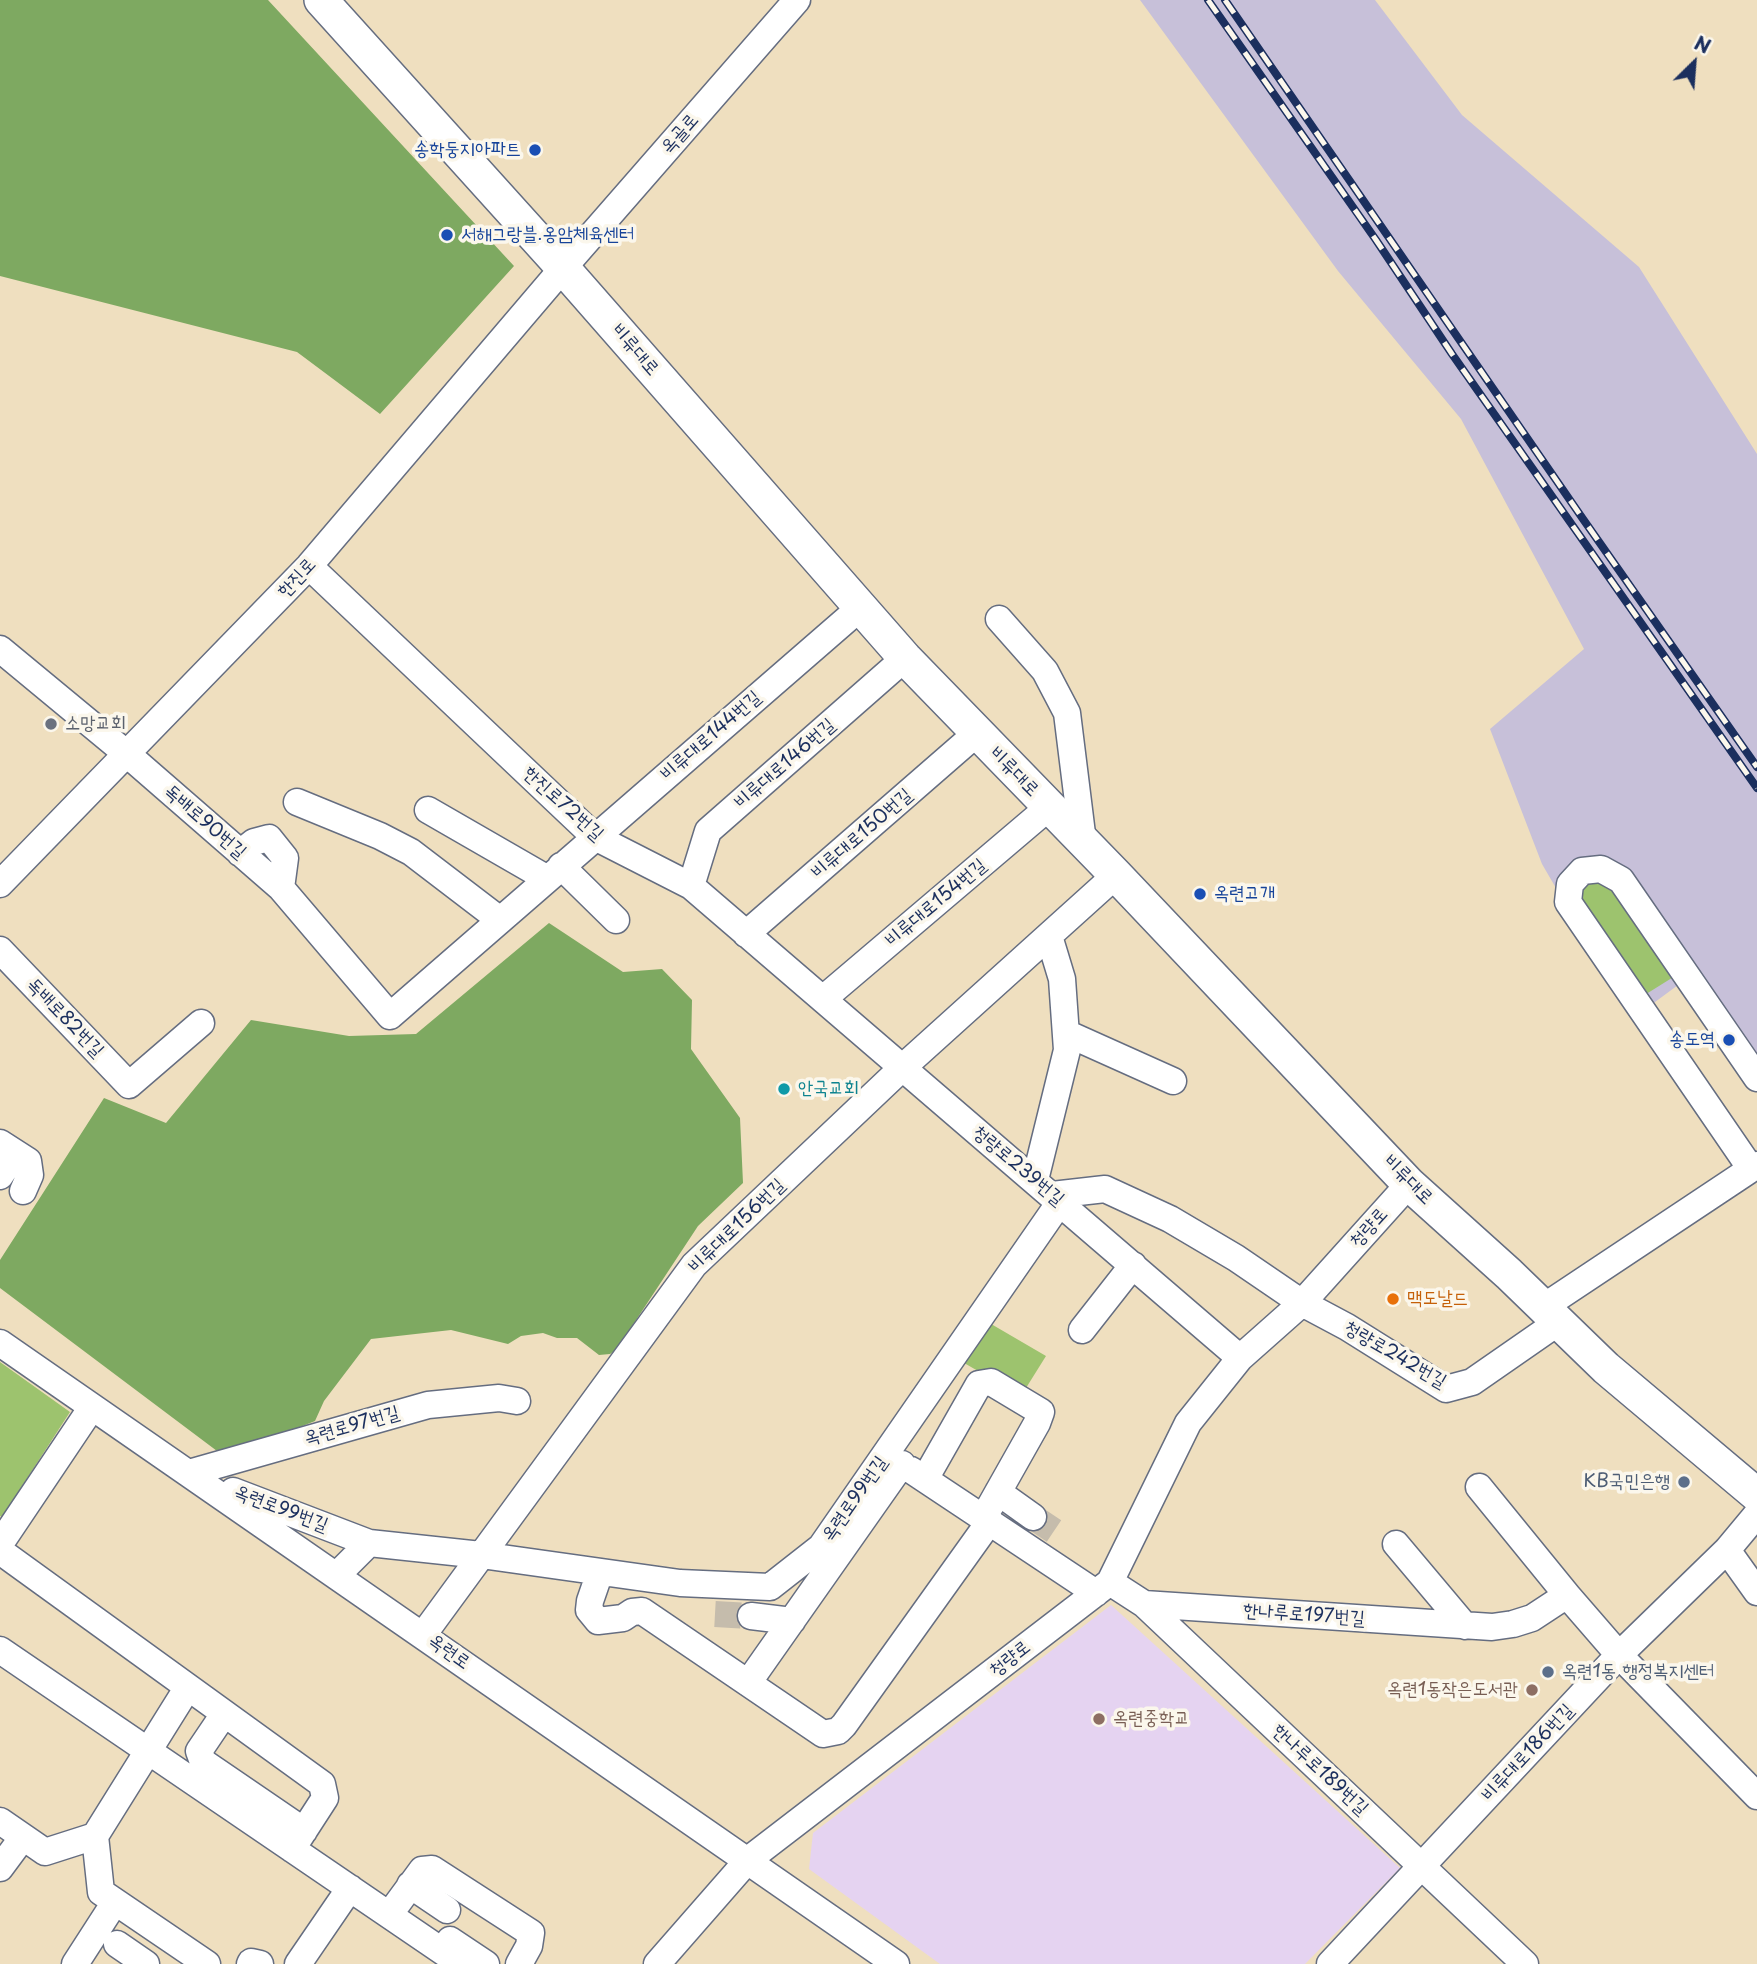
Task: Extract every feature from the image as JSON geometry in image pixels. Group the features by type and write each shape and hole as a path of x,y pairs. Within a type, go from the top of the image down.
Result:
{"main road":[{"name":"비류대로","path":"321,0 563,268 905,658 1116,875 1409,1184 1509,1274 1606,1368 1757,1495"}],"street":[{"name":"옥골로","path":"563,268 797,0"},
{"name":"한진로","path":"4,872 127,754 309,566 563,268"},
{"name":"한진로72번길","path":"309,566 595,837 691,886 902,1068"},
{"name":"비류대로144번길","path":"390,1016 861,607"},
{"path":"999,619 1045,671 1067,713 1083,842"},
{"name":"독배로90번길","path":"0,649 127,754 281,888 390,1016"},
{"name":"비류대로146번길","path":"691,886 708,831 905,658"},
{"name":"비류대로150번길","path":"746,934 977,733"},
{"path":"297,803 380,836 411,852 500,920"},
{"name":"비류대로154번길","path":"823,999 1049,807"},
{"path":"428,810 554,872 616,920"},
{"path":"1754,1167 1567,902 1570,884 1582,871 1601,869 1620,880 1757,1078"},
{"name":"비류대로156번길","path":"423,1635 694,1265 902,1068 1116,875"},
{"name":"청량로239번길","path":"1046,1188 1066,1051 1062,979 1049,936"},
{"name":"독배로82번길","path":"0,950 129,1086 201,1023"},
{"path":"1066,1033 1173,1081"},
{"name":"청량로239번길","path":"902,1068 1046,1188 1240,1358"},
{"path":"0,1176 6,1167 6,1156 1,1144"},
{"path":"1,1144 28,1161 30,1175 23,1191"},
{"name":"청량로242번길","path":"1302,1303 1347,1327 1446,1389 1472,1382 1549,1315 1754,1167"},
{"name":"청량로","path":"657,1964 748,1860 1103,1588 1188,1423 1240,1358 1302,1303 1409,1184"},
{"path":"1046,1188 1105,1189 1170,1219 1236,1258 1302,1303"},
{"name":"옥련로99번길","path":"191,1474 369,1544 481,1555 680,1583 771,1587 821,1548 894,1459 1046,1188"},
{"path":"1082,1330 1133,1265"},
{"name":"옥련로","path":"0,1343 896,1964"},
{"path":"600,1572 589,1610 598,1621 623,1618 632,1612 642,1611 824,1734 838,1731 987,1519 998,1492 1041,1412 991,1382 979,1384 925,1479"},
{"name":"옥련로97번길","path":"191,1474 428,1405 499,1398 517,1401"},
{"path":"0,1544 92,1407"},
{"path":"748,1683 792,1621 894,1459"},
{"name":"한나루로189번길","path":"894,1459 987,1519 1103,1588 1144,1604 1525,1964"},
{"path":"1479,1487 1566,1595 1619,1655 1757,1796"},
{"path":"998,1492 1033,1517"},
{"name":"비류대로186번길","path":"1330,1964 1619,1655 1727,1550 1757,1514"},
{"path":"337,1575 369,1544"},
{"path":"1396,1544 1465,1626"},
{"path":"1727,1550 1757,1592"},
{"path":"0,1551 322,1784 325,1798 298,1840"},
{"name":"한나루로197번길","path":"1144,1604 1465,1626 1513,1624 1532,1618 1566,1595"},
{"path":"751,1616 792,1621"},
{"path":"0,1650 149,1751 298,1840"},
{"path":"188,1687 95,1836 101,1892 207,1964"},
{"path":"225,1714 199,1751 203,1762 298,1840 350,1888 447,1910"},
{"path":"0,1821 45,1852 95,1836"},
{"path":"0,1868 23,1837"},
{"path":"399,1901 422,1870 432,1869 531,1933 529,1946 519,1964"},
{"path":"298,1964 350,1888"},
{"path":"399,1901 461,1964"},
{"path":"399,1901 486,1964"},
{"path":"75,1964 115,1902"},
{"path":"117,1944 146,1964"},
{"path":"250,1964 260,1964"}],"shaded area":[{"path":"1140,0 1375,0 1462,115 1639,267 1757,454 1757,1058 1693,974 1632,1019 1542,864 1490,729 1584,649 1461,419 1338,271"},
{"name":"옥련중학교","path":"1111,1605 1400,1868 1305,1964 940,1964 809,1869 813,1833"}],"green space":[{"path":"0,0 268,0 514,266 380,414 297,352 0,276"},
{"path":"1601,869 1683,971 1635,1001 1570,884"},
{"path":"549,923 623,972 662,969 692,1000 691,1049 740,1118 743,1183 698,1226 617,1349 610,1354 599,1355 577,1338 557,1338 543,1333 521,1336 508,1344 451,1330 371,1339 324,1401 315,1421 225,1457 0,1288 0,1260 104,1098 166,1123 251,1020 349,1036 416,1034"},
{"path":"986,1321 1046,1356 1021,1396 959,1360"},
{"path":"0,1362 70,1412 2,1517 0,1516"}],"tunnel":[{"path":"1033,1517 1054,1531"},
{"path":"715,1614 751,1616"}],"railway":[{"path":"1208,0 1376,240 1452,354 1757,788"},
{"path":"1225,0 1757,767"}],"place":[{"name":"송학둥지아파트","path":"535,150"},
{"name":"서해그랑블.옹암체육센터","path":"447,235"},
{"name":"소망교회","path":"51,724"},
{"name":"옥련고개","path":"1200,894"},
{"name":"송도역","path":"1729,1040"},
{"name":"안국교회","path":"784,1089"},
{"name":"맥도날드","path":"1393,1299"},
{"name":"KB국민은행","path":"1684,1482"},
{"name":"옥련1동 행정복지센터","path":"1548,1672"},
{"name":"옥련1동작은도서관","path":"1532,1690"},
{"name":"옥련중학교","path":"1099,1719"}]}
